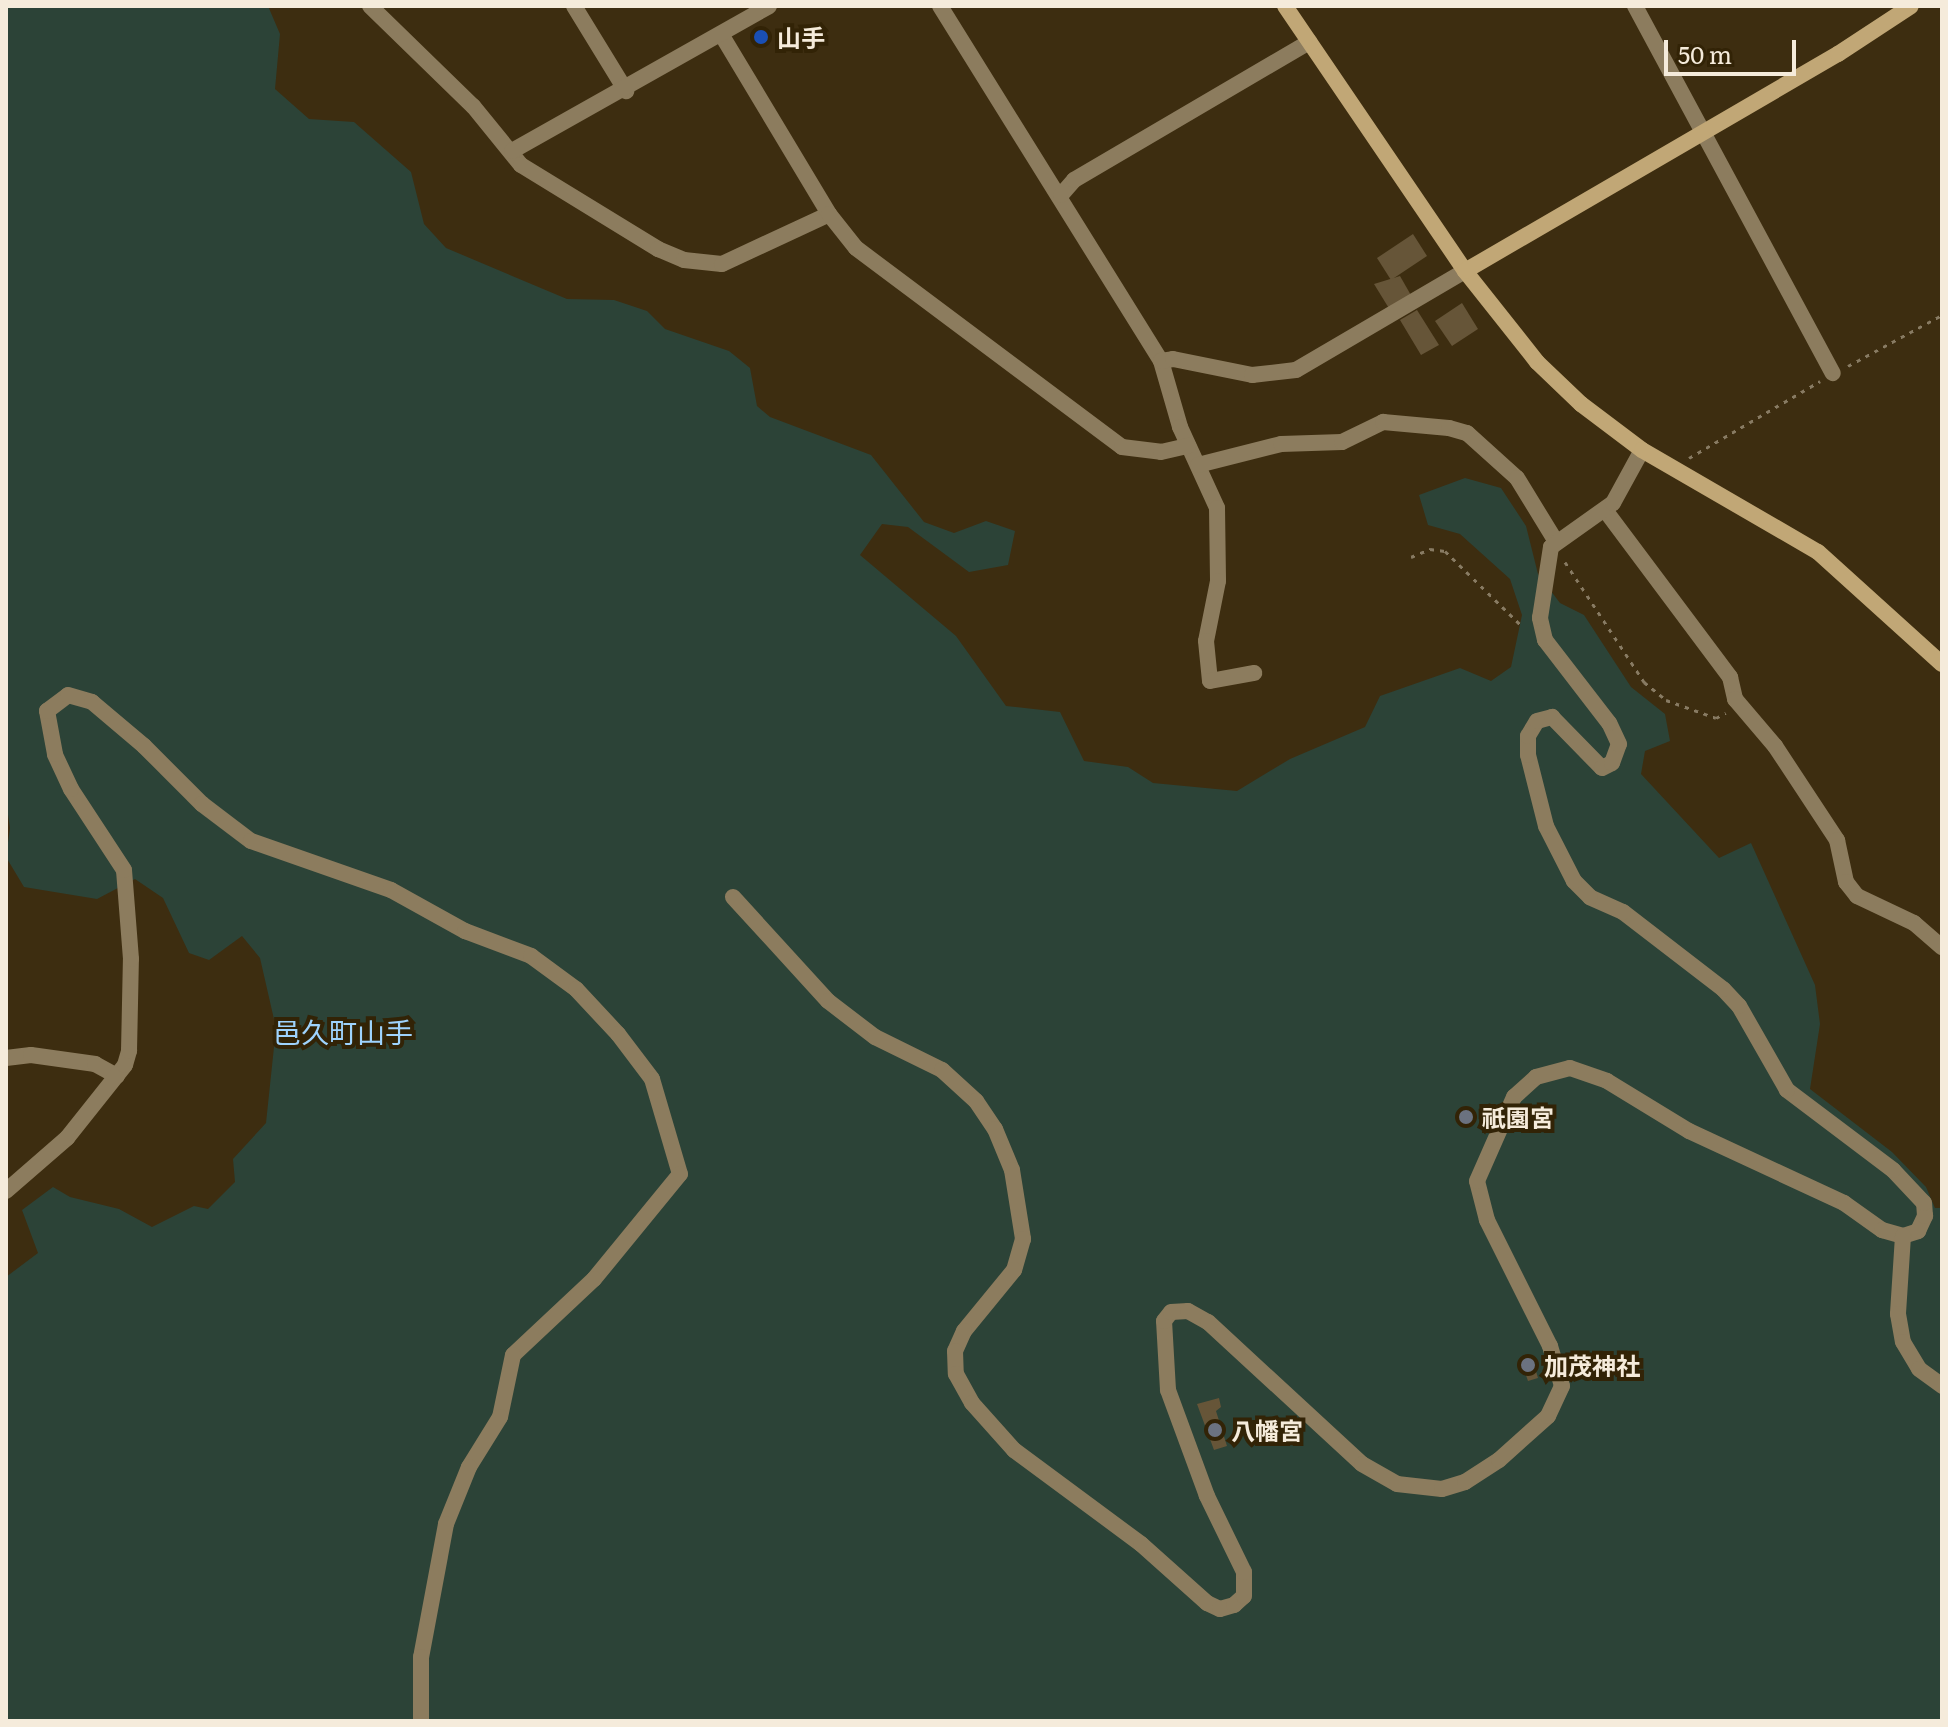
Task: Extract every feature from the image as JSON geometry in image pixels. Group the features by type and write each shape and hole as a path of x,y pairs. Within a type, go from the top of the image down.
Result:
{"street":[{"path":"370,6 531,173 658,249 709,266 829,214"},
{"path":"574,6 626,91"},
{"path":"512,151 626,91 769,6"},
{"path":"940,6 1046,182 1061,195 1089,250 1161,361 1188,446 1217,508 1218,581 1206,641 1210,681 1254,673"},
{"path":"1285,6 1465,271 1537,362 1581,404 1642,450 1818,552 1942,664"},
{"path":"1635,6 1833,373"},
{"path":"1161,361 1173,359 1252,375 1296,370 1702,133 1911,6"},
{"path":"721,34 829,214 866,256 1122,447 1161,452 1188,446"},
{"path":"1061,195 1074,180 1309,42"},
{"path":"733,897 828,1001 875,1037 942,1070 976,1101 995,1129 1012,1170 1023,1239 1014,1270 964,1331 955,1351 956,1374 972,1403 1014,1450 1141,1544 1207,1603 1220,1609 1234,1605 1247,1585 1168,1390 1164,1321 1171,1312 1188,1311 1208,1322 1362,1464 1397,1484 1442,1489 1465,1482 1499,1460 1548,1416 1562,1386 1550,1346 1487,1220 1477,1181 1514,1097 1536,1077 1570,1068 1607,1081 1689,1131 1755,1165 1808,1184 1882,1230 1903,1236 1918,1231 1925,1216 1917,1194 1787,1090 1739,1006 1723,989 1623,912 1590,897 1562,861 1546,826 1528,736 1537,721 1552,717 1602,768 1612,763 1619,744 1609,723 1545,640 1540,618 1553,543 1517,478 1467,433 1449,428 1383,422 1342,442 1281,444 1198,465"},
{"path":"1553,543 1605,510 1642,450"},
{"path":"1605,510 1725,669 1740,707 1775,746 1837,840 1846,882 1857,896 1914,923 1942,947"},
{"path":"6,1191 67,1138 117,1076 129,1051 131,1024 124,870 55,754 47,711 68,695 92,702 202,804 251,841 391,890 465,931 531,956 576,989 652,1079 672,1132 680,1174 594,1279 513,1355 500,1417 469,1467 446,1524 421,1657 421,1721"},
{"path":"6,1058 31,1055 95,1064 117,1076"},
{"path":"1903,1236 1898,1314 1903,1342 1919,1369 1942,1386"}],"path":[{"path":"1672,469 1833,373 1942,315"},
{"path":"1553,543 1644,682 1666,700 1716,718 1740,707"},
{"path":"1411,557 1430,549 1445,551 1526,630"}],"green space":[{"path":"6,6 268,6 280,34 275,89 309,119 354,122 411,172 424,224 446,248 567,299 614,300 647,311 665,329 729,351 750,368 757,406 770,417 871,455 924,522 954,533 986,521 1015,531 1008,565 969,572 908,527 882,524 860,555 956,636 1006,706 1060,712 1084,761 1128,767 1153,783 1237,791 1290,759 1365,727 1380,696 1460,668 1491,681 1511,667 1522,615 1510,579 1460,534 1428,525 1419,495 1465,478 1501,488 1526,526 1538,574 1560,603 1584,615 1631,687 1665,714 1670,741 1645,751 1641,774 1719,858 1751,843 1815,985 1820,1024 1810,1089 1892,1152 1926,1187 1935,1208 1942,1208 1942,1721 6,1721 6,1277 38,1253 22,1210 53,1187 70,1197 119,1209 152,1227 194,1206 208,1209 235,1182 233,1159 266,1123 276,1028 260,958 242,936 209,960 189,953 163,898 135,879 97,899 24,887 6,857 10,828 6,801"}],"building":[{"path":"1413,234 1427,256 1391,280 1377,258"},
{"path":"1400,276 1412,297 1390,310 1374,284"},
{"path":"1462,303 1478,329 1452,346 1435,321"},
{"path":"1417,310 1439,345 1421,355 1400,320"},
{"name":"加茂神社","path":"1532,1358 1538,1378 1528,1381 1521,1361"},
{"name":"八幡宮","path":"1219,1398 1221,1407 1216,1411 1227,1446 1214,1450 1197,1404"}],"place":[{"name":"山手","path":"761,37"},
{"name":"祇園宮","path":"1466,1117"},
{"name":"加茂神社","path":"1528,1365"},
{"name":"八幡宮","path":"1215,1430"}],"district":[{"name":"邑久町山手","path":"343,1031"}]}
